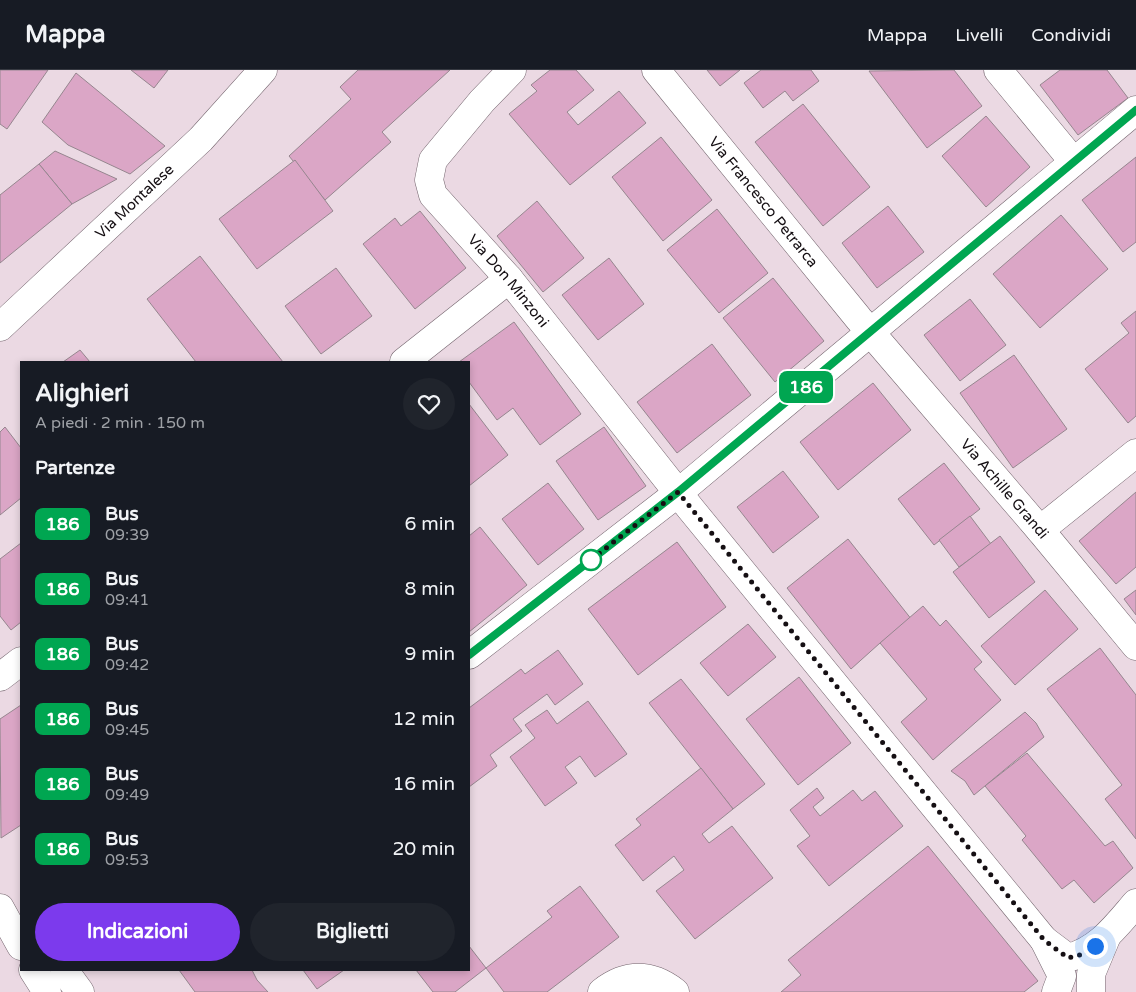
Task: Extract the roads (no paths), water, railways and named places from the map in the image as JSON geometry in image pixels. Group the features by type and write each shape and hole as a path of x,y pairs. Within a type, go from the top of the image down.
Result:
{"street":[{"name":"Via Montalese","path":"0,327 201,138 263,70"},
{"name":"Via Don Minzoni","path":"512,70 482,101 433,160 428,180 433,195 509,279 678,492 1044,940"},
{"name":"Via Francesco Petrarca","path":"656,70 871,333"},
{"path":"998,70 1073,161"},
{"path":"470,654 678,492 871,333 1073,161 1136,110"},
{"path":"405,361 509,279"},
{"name":"Via Achille Grandi","path":"871,333 1040,530 1136,646"},
{"path":"1040,530 1136,453"},
{"path":"0,677 20,662"},
{"path":"1044,940 1068,958 1084,954 1106,938 1136,903"},
{"path":"9,917 20,944"},
{"path":"1091,992 1091,974 1106,938"},
{"path":"1044,940 1062,976 1056,992"},
{"path":"34,971 47,992"},
{"path":"65,971 80,992"},
{"path":"602,992 622,980 639,977 660,982 675,992"}]}
